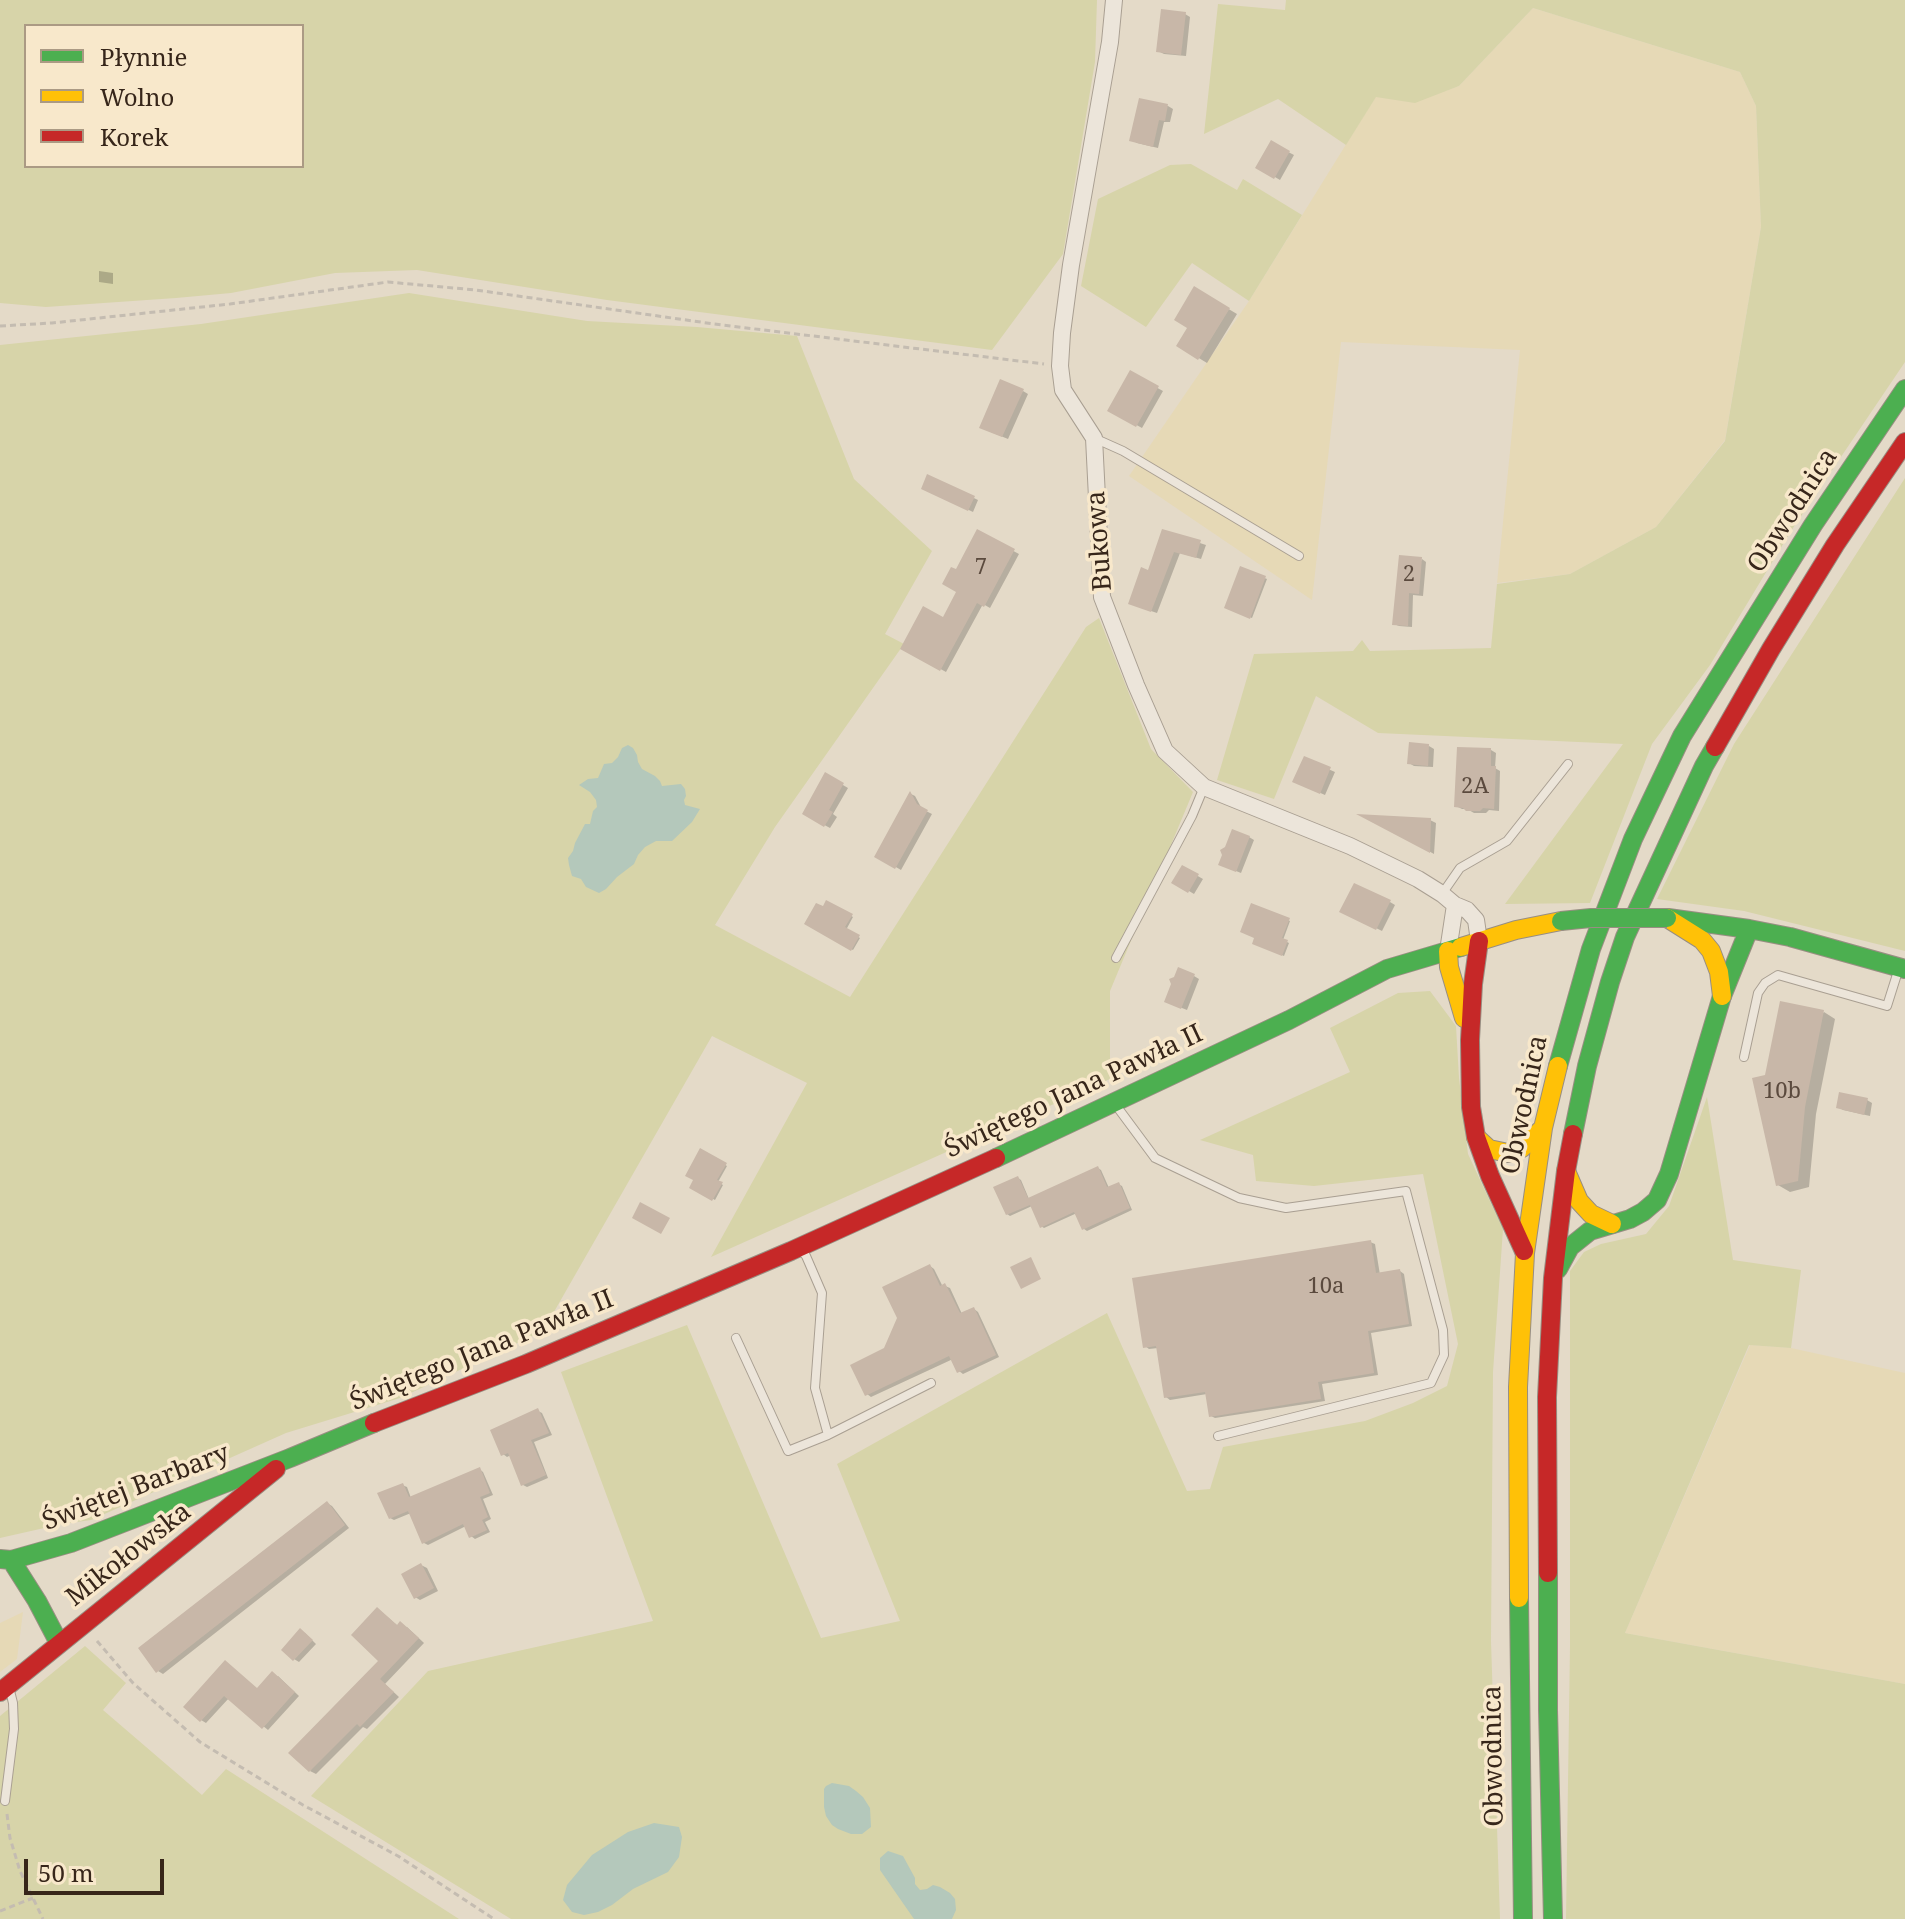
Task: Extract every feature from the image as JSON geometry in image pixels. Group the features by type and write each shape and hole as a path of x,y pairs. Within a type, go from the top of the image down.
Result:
{"main road":[{"name":"Obwodnica","path":"1523,1919 1518,1387 1525,1253 1543,1128 1563,1045 1591,949 1633,839 1682,736 1813,525 1905,389"},
{"name":"Obwodnica","path":"1553,1919 1547,1412 1553,1278 1566,1171 1587,1066 1625,937 1704,766 1835,545 1905,442"},
{"path":"1667,918 1702,940 1711,951 1719,972 1722,996"},
{"name":"Świętego Jana Pawła II","path":"290,1458 526,1364 800,1248 1115,1103 1289,1020 1387,969 1479,941 1561,921 1667,918 1790,937 1902,968"},
{"path":"1553,1278 1570,1247 1590,1231 1630,1219 1657,1200 1669,1174 1722,996 1749,929"},
{"path":"1479,941 1470,1040 1471,1107 1476,1137 1490,1176 1525,1253"},
{"path":"1448,951 1449,967 1470,1040"},
{"path":"1476,1137 1489,1149 1508,1153 1522,1148 1543,1128"},
{"path":"1566,1171 1579,1201 1591,1214 1612,1224"},
{"name":"Świętej Barbary","path":"6,1560 71,1543 290,1458"},
{"name":"Mikołowska","path":"5,1689 290,1458"},
{"path":"6,1560 37,1601 59,1643"}],"street":[{"name":"Bukowa","path":"1114,0 1110,42 1071,265 1060,366 1063,390 1094,438 1102,597 1136,685 1165,751 1204,787 1350,846 1418,879 1467,910 1476,920 1479,941"},
{"path":"1448,951 1449,900"}],"lane":[{"path":"1094,438 1123,451 1299,556"},
{"path":"1449,900 1460,868 1507,841 1568,764"},
{"path":"1116,958 1192,816 1204,787"},
{"path":"1744,1057 1758,993 1765,983 1778,975 1887,1006 1902,968"},
{"path":"1115,1103 1155,1158 1239,1198 1286,1208 1406,1191 1443,1330 1444,1355 1431,1383 1218,1436"},
{"path":"800,1248 822,1293 815,1388 828,1435"},
{"path":"736,1338 788,1451 828,1435 931,1383"},
{"path":"5,1689 13,1703 14,1729 5,1801"}],"path":[{"path":"0,326 230,304 388,282 476,290 714,324 1060,366"},
{"path":"83,1624 133,1683 200,1742 303,1805 398,1856 494,1919"},
{"path":"5,1801 10,1838 20,1871 43,1919"},
{"path":"0,1911 33,1898"}],"shaded area":[{"path":"0,0 1097,0 1095,62 1063,254 992,350 607,300 417,270 335,273 231,293 46,307 0,303"},
{"path":"1286,0 1905,0 1905,362 1791,531 1710,665 1652,744 1590,903 1505,904 1623,744 1378,733 1316,696 1274,799 1217,780 1254,654 1353,651 1362,640 1370,651 1491,648 1497,584 1570,574 1656,527 1725,441 1761,227 1756,106 1740,72 1533,8 1459,86 1415,103 1376,97 1346,145 1278,99 1204,134 1218,4 1285,10"},
{"path":"1533,8 1740,72 1756,106 1761,227 1725,440 1656,527 1570,574 1497,583 1520,350 1341,342 1312,600 1129,476 1249,301 1376,96 1415,102 1459,86"},
{"path":"1191,164 1237,190 1243,179 1302,215 1249,301 1192,263 1146,327 1081,286 1098,199 1170,165"},
{"path":"409,293 587,321 797,336 854,479 932,551 885,634 904,644 775,827 715,925 850,997 1086,627 1099,618 1151,749 1193,792 1110,991 1110,1079 711,1257 807,1083 712,1036 543,1331 400,1398 286,1433 91,1520 0,1538 0,345 201,324"},
{"path":"1905,478 1905,951 1744,911 1657,899 1734,744"},
{"path":"628,745 633,748 642,769 655,776 662,786 681,784 685,789 685,805 700,809 692,822 672,841 656,841 645,847 634,864 599,893 572,876 569,865 568,858 575,843 585,824 590,824 597,807 590,792 579,785 588,779 598,778 604,764 612,763 622,748"},
{"path":"1430,991 1456,1026 1468,1154 1503,1229 1493,1372 1491,1641 1500,1919 511,1919 311,1796 428,1671 653,1621 561,1372 687,1325 821,1638 900,1621 837,1464 1107,1313 1187,1491 1210,1489 1223,1447 1365,1421 1447,1386 1458,1344 1423,1174 1314,1186 1256,1181 1253,1155 1200,1140 1350,1072 1330,1028 1398,993"},
{"path":"1707,1097 1733,1260 1801,1270 1791,1348 1749,1345 1625,1633 1905,1684 1905,1919 1566,1919 1570,1271 1584,1252 1601,1244 1646,1234 1669,1206"},
{"path":"1750,1345 1791,1348 1905,1373 1905,1684 1625,1633"},
{"path":"23,1612 17,1659 0,1672 0,1623"},
{"path":"85,1646 126,1683 103,1710 202,1795 226,1769 459,1919 0,1919 0,1716"},
{"path":"832,1783 849,1786 863,1797 870,1808 871,1827 862,1834 838,1829 826,1816 824,1789"},
{"path":"654,1823 679,1827 682,1837 679,1857 668,1872 633,1889 598,1912 584,1915 572,1912 563,1900 567,1885 592,1855 628,1832"},
{"path":"888,1851 903,1856 920,1890 933,1885 950,1893 955,1899 956,1910 952,1919 914,1919 880,1870 880,1858"}],"building":[{"path":"1161,9 1186,12 1181,55 1156,52"},
{"path":"1139,98 1168,104 1165,121 1159,120 1153,147 1129,141"},
{"path":"1271,140 1290,151 1274,179 1255,168"},
{"path":"1194,286 1230,308 1198,360 1176,346 1187,328 1174,320"},
{"path":"1130,370 1159,386 1136,427 1107,411"},
{"path":"1000,379 1024,389 1002,437 979,428"},
{"path":"927,474 975,496 968,511 921,489"},
{"path":"977,529 1015,549 984,607 977,603 940,671 900,649 923,606 943,617 956,592 942,584 951,567 956,569"},
{"path":"1162,529 1201,540 1196,558 1174,552 1151,612 1128,604 1141,567 1148,570"},
{"path":"1399,555 1422,557 1419,594 1409,593 1408,626 1392,625"},
{"path":"1240,566 1266,576 1250,619 1224,608"},
{"path":"1409,742 1429,744 1428,766 1407,764"},
{"path":"1457,747 1491,748 1491,766 1496,766 1494,809 1466,811 1454,807"},
{"path":"1304,756 1331,767 1320,794 1292,782"},
{"path":"825,772 844,783 829,810 833,812 824,827 802,814"},
{"path":"910,791 917,804 928,810 895,869 874,857"},
{"path":"1356,814 1431,818 1430,853"},
{"path":"1232,829 1250,836 1236,872 1218,865 1222,855 1220,850 1225,847"},
{"path":"1182,865 1199,874 1188,893 1171,883"},
{"path":"1354,883 1391,900 1376,930 1339,912"},
{"path":"826,900 853,914 845,927 860,935 851,951 804,924 816,903 823,906"},
{"path":"1251,903 1290,918 1282,938 1288,940 1282,956 1252,944 1254,938 1240,932"},
{"path":"1178,967 1195,974 1181,1009 1164,1002 1171,984 1169,979 1174,977"},
{"path":"1780,1001 1824,1010 1805,1107 1798,1181 1776,1186 1752,1078 1765,1075"},
{"path":"1839,1092 1868,1098 1864,1115 1836,1108"},
{"path":"700,1148 727,1163 717,1180 723,1182 712,1201 689,1188 693,1180 685,1176"},
{"path":"1098,1166 1107,1187 1119,1182 1130,1208 1082,1230 1074,1212 1040,1228 1030,1205 1006,1215 993,1187 1018,1176 1028,1198"},
{"path":"640,1202 670,1218 661,1234 632,1218"},
{"path":"1371,1240 1376,1273 1400,1269 1409,1324 1368,1331 1374,1373 1318,1382 1321,1399 1209,1417 1205,1392 1164,1398 1156,1346 1143,1348 1132,1278"},
{"path":"1031,1257 1041,1279 1021,1289 1010,1267"},
{"path":"930,1264 940,1286 945,1283 960,1313 974,1307 996,1355 957,1373 949,1356 865,1396 850,1365 884,1348 897,1318 882,1287"},
{"path":"538,1408 549,1433 531,1440 546,1475 521,1486 508,1453 501,1456 490,1430"},
{"path":"480,1467 490,1493 480,1497 488,1517 482,1520 487,1530 469,1538 463,1524 422,1544 408,1511 389,1519 377,1493 403,1483 409,1497"},
{"path":"327,1501 345,1525 156,1673 138,1648"},
{"path":"421,1563 434,1588 414,1599 401,1574"},
{"path":"377,1607 397,1625 400,1621 419,1638 380,1679 394,1692 309,1772 288,1753 378,1661 351,1635"},
{"path":"300,1628 313,1640 293,1661 281,1650"},
{"path":"225,1660 257,1688 272,1671 295,1692 262,1729 224,1696 200,1722 183,1707"}],"traffic: fast":[{"path":"1558,1066 1591,949 1633,839 1682,736 1813,525 1905,389"},
{"path":"1573,1134 1587,1066 1625,937 1715,747"},
{"path":"1561,921 1667,918"},
{"path":"1668,918 1790,937 1905,969"},
{"path":"1558,1269 1570,1247 1590,1231 1630,1219 1657,1200 1669,1174 1722,996 1749,929"},
{"path":"996,1158 1289,1020 1387,969 1461,947"},
{"path":"0,1559 11,1560 71,1543 374,1423"},
{"path":"11,1560 59,1643"},
{"path":"1548,1573 1553,1919"},
{"path":"1519,1598 1523,1919"}],"traffic: slow":[{"path":"1667,918 1702,940 1711,951 1719,972 1722,996"},
{"path":"1461,947 1516,930 1561,921"},
{"path":"1448,951 1449,967 1464,1018"},
{"path":"1519,1598 1518,1387 1525,1253 1543,1128 1558,1066"},
{"path":"1476,1137 1489,1149 1508,1153 1522,1148 1543,1128"},
{"path":"1566,1171 1579,1201 1591,1214 1612,1224"}],"traffic: jam":[{"path":"1715,747 1835,545 1905,442"},
{"path":"1479,941 1470,1040 1471,1107 1476,1137 1490,1176 1524,1251"},
{"path":"1548,1573 1547,1397 1553,1278 1573,1134"},
{"path":"374,1423 526,1364 791,1251 996,1158"},
{"path":"0,1692 276,1469"}]}
